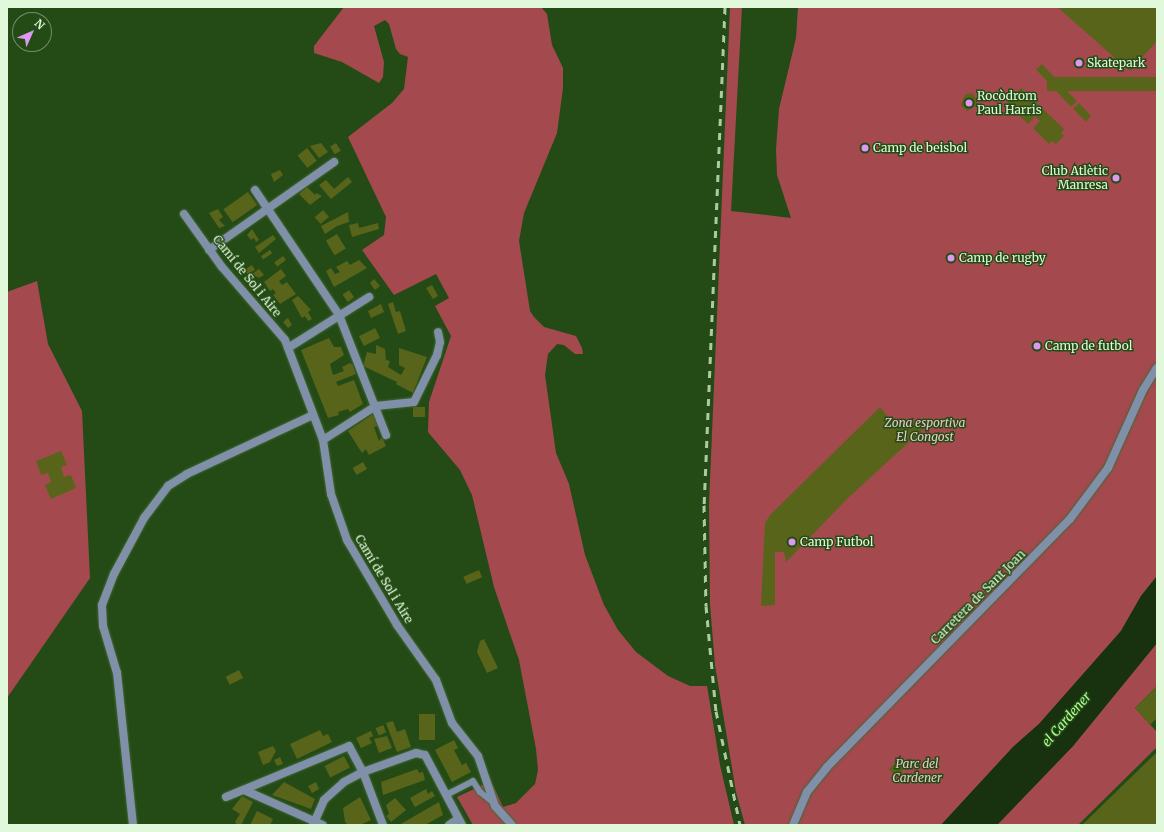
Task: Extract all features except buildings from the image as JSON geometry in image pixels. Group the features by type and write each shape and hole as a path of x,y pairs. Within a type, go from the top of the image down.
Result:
{"street":[{"path":"210,250 334,162"},
{"path":"255,190 339,315 376,406 386,435"},
{"name":"Camí de Sol i Aire","path":"184,214 210,250 285,340 323,440 331,494 347,540 397,625 436,680 452,723 478,756 494,802 512,825"},
{"path":"288,348 369,297"},
{"path":"323,440 376,406 414,402 437,355 440,342 438,332"},
{"name":"Carretera de Sant Joan","path":"794,825 807,792 827,767 1070,519 1108,468 1143,390 1157,368"},
{"path":"134,825 117,673 103,619 102,605 114,574 144,518 168,486 187,474 313,415"},
{"path":"226,798 349,746 363,772 383,825"},
{"path":"313,823 324,800 344,782 363,772 416,753 425,755 460,822 449,825"},
{"path":"244,790 313,823 323,825"}],"lane":[{"path":"446,795 473,781 480,792 494,802"}],"green space":[{"path":"344,7 541,7 547,14 552,45 563,68 563,88 557,133 524,213 519,241 530,311 544,327 576,336 582,348 583,354 575,354 564,345 557,344 548,354 545,375 556,453 569,484 585,555 604,605 618,630 636,652 668,676 690,686 707,686 720,765 734,825 473,825 457,797 491,781 503,807 516,803 535,784 538,770 536,749 519,660 494,587 472,495 460,470 428,432 429,402 451,336 435,306 449,298 436,274 394,295 362,250 384,235 386,217 348,137 392,103 404,89 408,57 400,54 396,49 389,24 385,20 374,26 384,62 383,77 379,83 342,62 314,53 314,46"},
{"name":"Zona esportiva El Congost","path":"730,7 742,7 731,211 791,218 777,175 776,149 779,109 796,38 798,7 1157,7 1157,576 1141,596 1121,631 1039,724 1013,747 941,825 745,825 736,792 715,665 710,604 709,504"},
{"path":"37,281 48,344 82,411 90,578 7,698 7,292"},
{"path":"1157,643 1157,686 1135,708 1157,732 1157,747 1078,825 997,825 1073,746"}],"water":[{"name":"el Cardener","path":"1157,576 1157,643 1073,746 997,825 941,825 1013,747 1039,724 1121,631 1141,596"}],"railway":[{"path":"725,7 704,505 706,606 716,711 740,825"}],"place":[{"name":"Skatepark","path":"1079,63"},
{"name":"Rocòdrom Paul Harris","path":"969,103"},
{"name":"Camp de beisbol","path":"865,148"},
{"name":"Club Atlètic Manresa","path":"1116,178"},
{"name":"Camp de rugby","path":"951,258"},
{"name":"Camp de futbol","path":"1037,346"},
{"name":"Camp Futbol","path":"792,542"}],"park label":[{"name":"Parc del Cardener","path":"917,771"}]}
